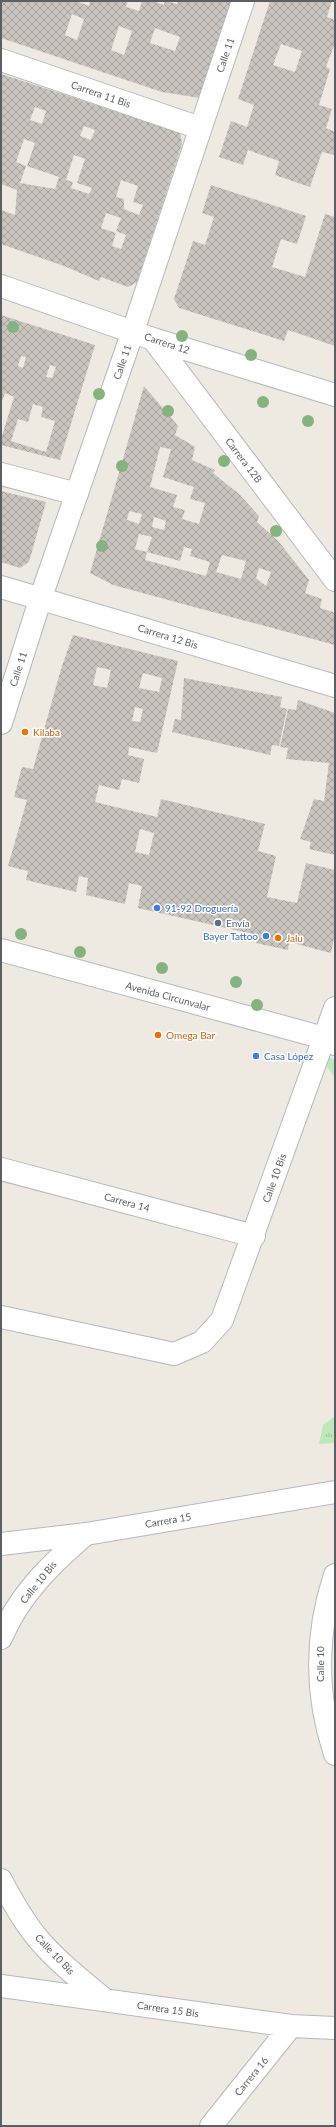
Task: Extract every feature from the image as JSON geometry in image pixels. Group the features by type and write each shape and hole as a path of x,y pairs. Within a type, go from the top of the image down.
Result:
{"street":[{"name":"Calle 11","path":"1,723 41,597 78,494 243,1"},
{"name":"Carrera 11 Bis","path":"1,60 200,128"},
{"name":"Carrera 12","path":"1,286 153,339 335,395"},
{"name":"Carrera 12B","path":"153,339 335,580"},
{"path":"1,474 78,494"},
{"name":"Carrera 12 Bis","path":"1,587 41,597 335,686"},
{"name":"Avenida Circunvalar","path":"1,950 330,1041"},
{"name":"Calle 10 Bis","path":"1,1317 174,1354 202,1342 222,1320 330,1041 335,1008"},
{"name":"Carrera 14","path":"1,1169 254,1236"},
{"name":"Carrera 15","path":"1,1544 86,1534 335,1492"},
{"name":"Calle 10 Bis","path":"1,1638 27,1592 55,1561 86,1534"},
{"name":"Calle 10","path":"335,1575 324,1618 320,1646 319,1675 322,1704 335,1754"},
{"name":"Calle 10 Bis","path":"1,1880 15,1906 39,1940 68,1969 105,2000"},
{"name":"Carrera 15 Bis","path":"1,1986 291,2026 335,2028"},
{"name":"Carrera 16","path":"211,2126 291,2026"}],"green space":[{"path":"327,1056 335,1060 335,1078 326,1065"},
{"path":"335,1416 335,1443 319,1444 323,1425"}],"building":[{"path":"1,1 76,1 89,6 90,1 128,1 126,7 139,11 142,1 153,1 164,5 165,1 177,4 178,1 235,1 200,98 162,92 1,38","holes":["72,14 84,19 77,40 65,35","119,26 132,31 124,55 111,50","155,28 180,37 175,51 150,43"]},
{"path":"270,1 332,1 327,17 335,20 335,43 326,67 330,69 319,105 332,109 326,128 335,132 335,155 322,152 310,187 275,175 279,161 248,150 243,165 219,157 231,121 247,127 254,105 238,99","holes":["281,44 302,51 295,72 273,65"]},
{"path":"1,74 180,132 182,144 137,282 128,287 101,277 99,281 64,266 1,244 1,210 15,215 17,190 1,184","holes":["35,107 46,111 42,124 30,120","84,126 95,130 91,140 80,136","24,139 35,143 27,166 59,177 55,189 20,183 26,166 16,162","74,155 85,159 77,183 92,188 89,194 71,188 73,182 66,180","121,180 138,186 133,202 143,205 139,215 124,209 124,199 116,197","106,213 121,218 116,231 126,235 121,249 112,246 116,233 101,228"]},
{"path":"211,185 306,216 297,244 281,239 272,267 305,277 325,214 335,217 335,346 288,330 284,341 179,308 174,299 193,241 205,245 214,217 202,213"},
{"path":"1,315 95,345 60,460 1,445 1,439 14,397 5,393 1,404","holes":["21,356 26,357 23,368 18,366","50,365 56,367 52,378 46,377","33,404 43,407 41,417 55,421 46,452 11,441 18,419 28,422"]},
{"path":"144,386 178,426 175,435 195,447 192,460 215,470 213,473 239,494 259,516 257,522 279,542 309,580 305,593 322,599 320,608 333,612 335,615 335,645 113,585 90,573","holes":["160,447 171,449 163,477 194,487 190,499 205,503 199,524 182,519 185,510 173,507 177,495 150,487","129,511 142,514 139,524 127,520","154,517 166,521 164,530 152,527","139,534 152,537 147,552 135,549","184,547 192,549 190,556 210,562 206,576 145,560 147,552 180,561","222,555 246,561 241,579 216,572","259,568 271,572 266,586 256,578"]},
{"path":"1,491 46,502 29,562 20,568 1,562"},
{"path":"73,635 178,661 157,753 129,747 128,755 144,759 139,783 122,779 119,790 99,785 95,802 157,817 161,799 265,824 258,851 276,856 267,897 297,903 306,863 335,870 335,933 331,953 289,942 288,950 256,943 257,935 138,908 142,886 129,883 125,904 86,895 88,878 79,876 76,892 26,880 28,871 8,866 27,800 14,797 22,767 33,769 61,669","holes":["97,667 111,670 107,688 93,685","143,673 162,678 159,692 139,688","135,707 143,709 140,722 132,721","140,829 154,833 149,855 135,852"]},
{"path":"184,678 282,697 280,707 287,709 279,746 272,745 270,755 172,732 175,719 181,720"},
{"path":"298,700 335,713 335,855 309,849 311,842 300,839 314,799 324,801 329,763 286,759 288,748 280,747 288,709 296,710"}],"place":[{"name":"Kilaba","path":"25,732"},
{"name":"91-92 Droguería","path":"157,908"},
{"name":"Envía","path":"218,923"},
{"name":"Bayer Tattoo","path":"266,936"},
{"name":"Jalu","path":"278,938"},
{"name":"Omega Bar","path":"158,1035"},
{"name":"Casa López","path":"256,1056"}]}
